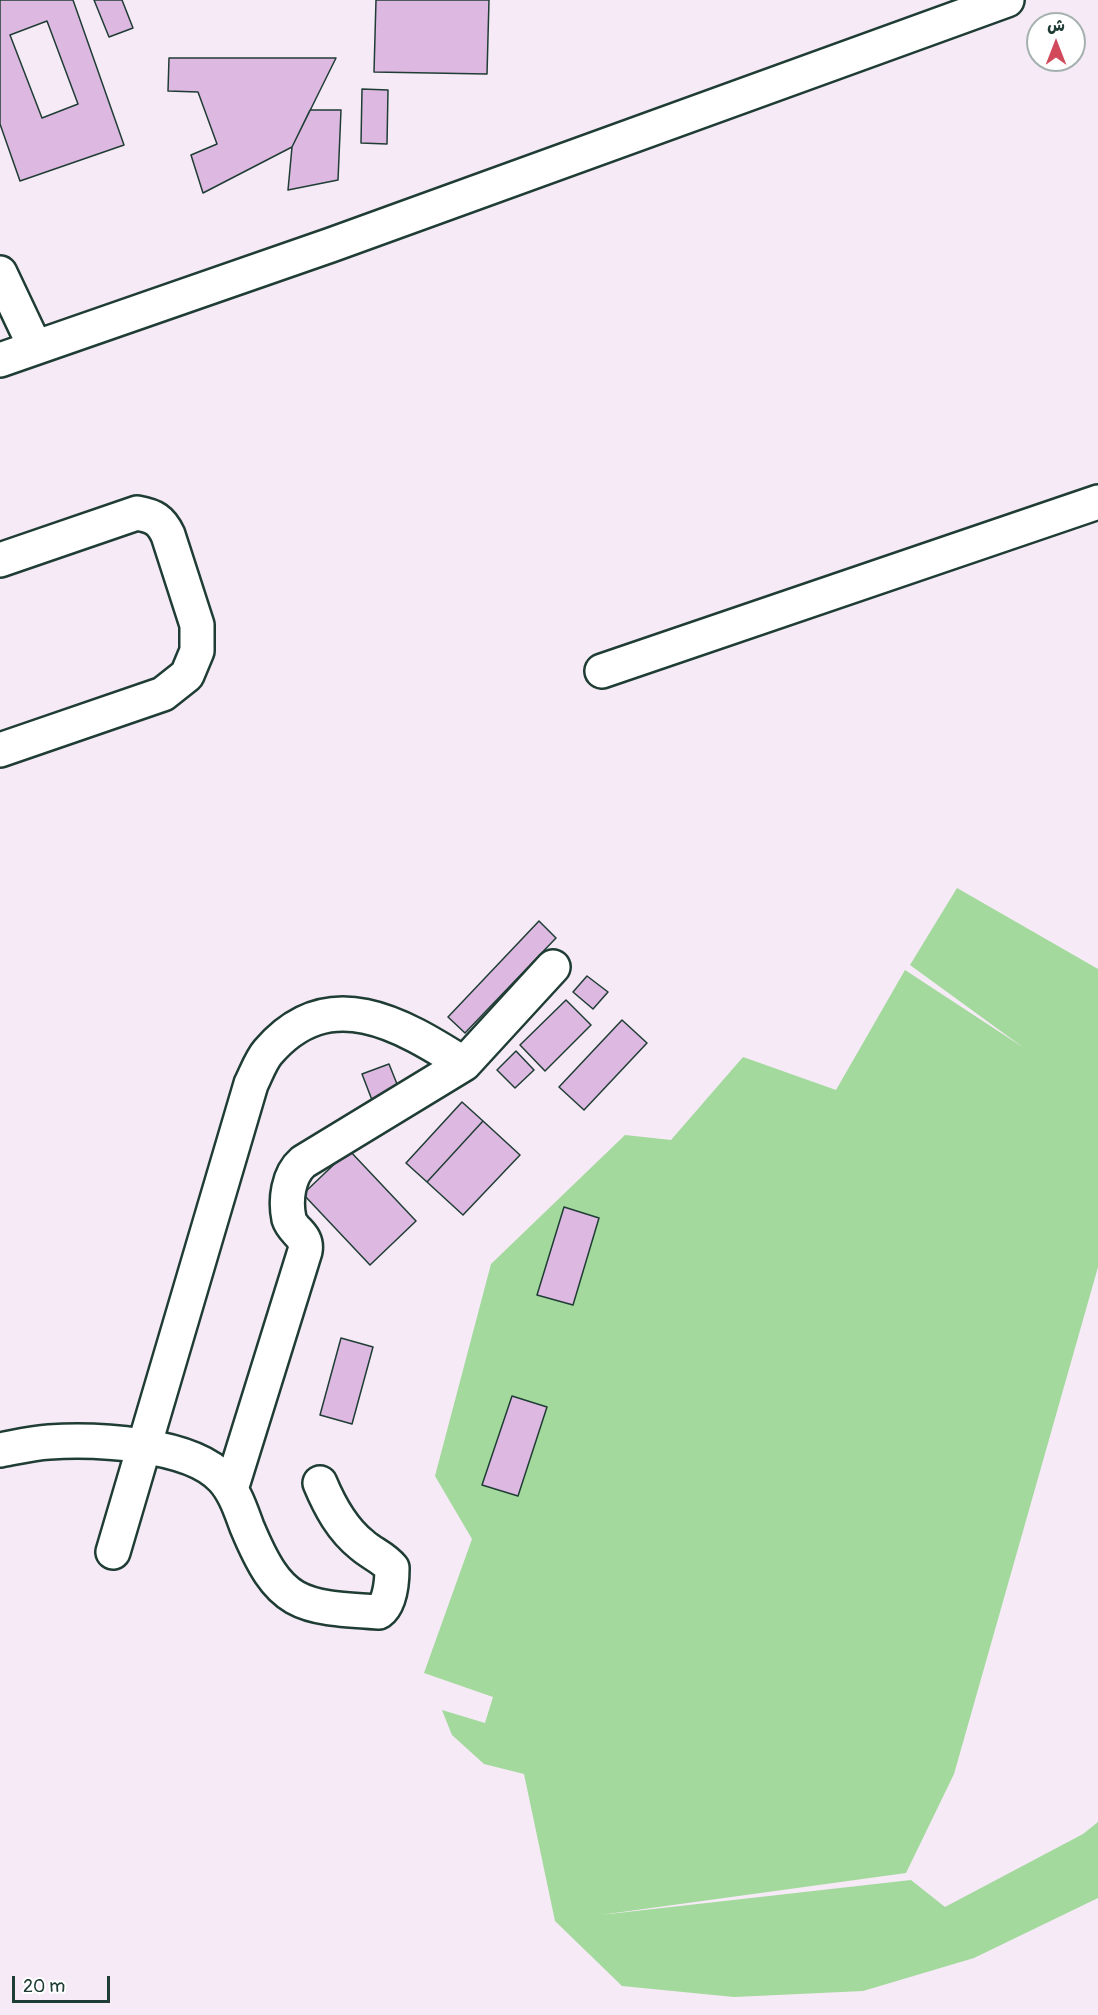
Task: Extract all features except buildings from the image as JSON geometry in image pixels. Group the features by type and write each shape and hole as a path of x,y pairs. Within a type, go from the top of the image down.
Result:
{"street":[{"path":"2,353 35,347 331,245 1007,0"},
{"path":"0,273 35,347"},
{"path":"602,671 1098,502"},
{"path":"0,560 137,513 152,515 162,523 168,535 197,625 197,651 187,675 163,694 0,750"},
{"path":"231,1489 305,1251 305,1240 289,1218 291,1176 303,1162 464,1064 553,966"},
{"path":"113,1551 251,1084 267,1053 292,1029 324,1015 350,1013 376,1018 417,1035 464,1064"},
{"path":"0,1450 47,1442 94,1441 144,1446 198,1462 216,1471 231,1489 267,1572 282,1588 301,1601 322,1608 379,1612 387,1601 392,1568 384,1558 363,1547 345,1528 330,1506 320,1483"}],"green space":[{"path":"957,888 1098,969 1098,1267 954,1774 906,1873 600,1915 911,1880 945,1907 1083,1834 1098,1822 1098,1898 974,1958 863,1991 734,1997 622,1986 555,1921 524,1774 484,1764 452,1735 442,1710 485,1723 493,1697 424,1673 472,1539 435,1476 491,1264 625,1135 671,1140 743,1057 836,1090 905,970 1024,1048 910,965"}]}
